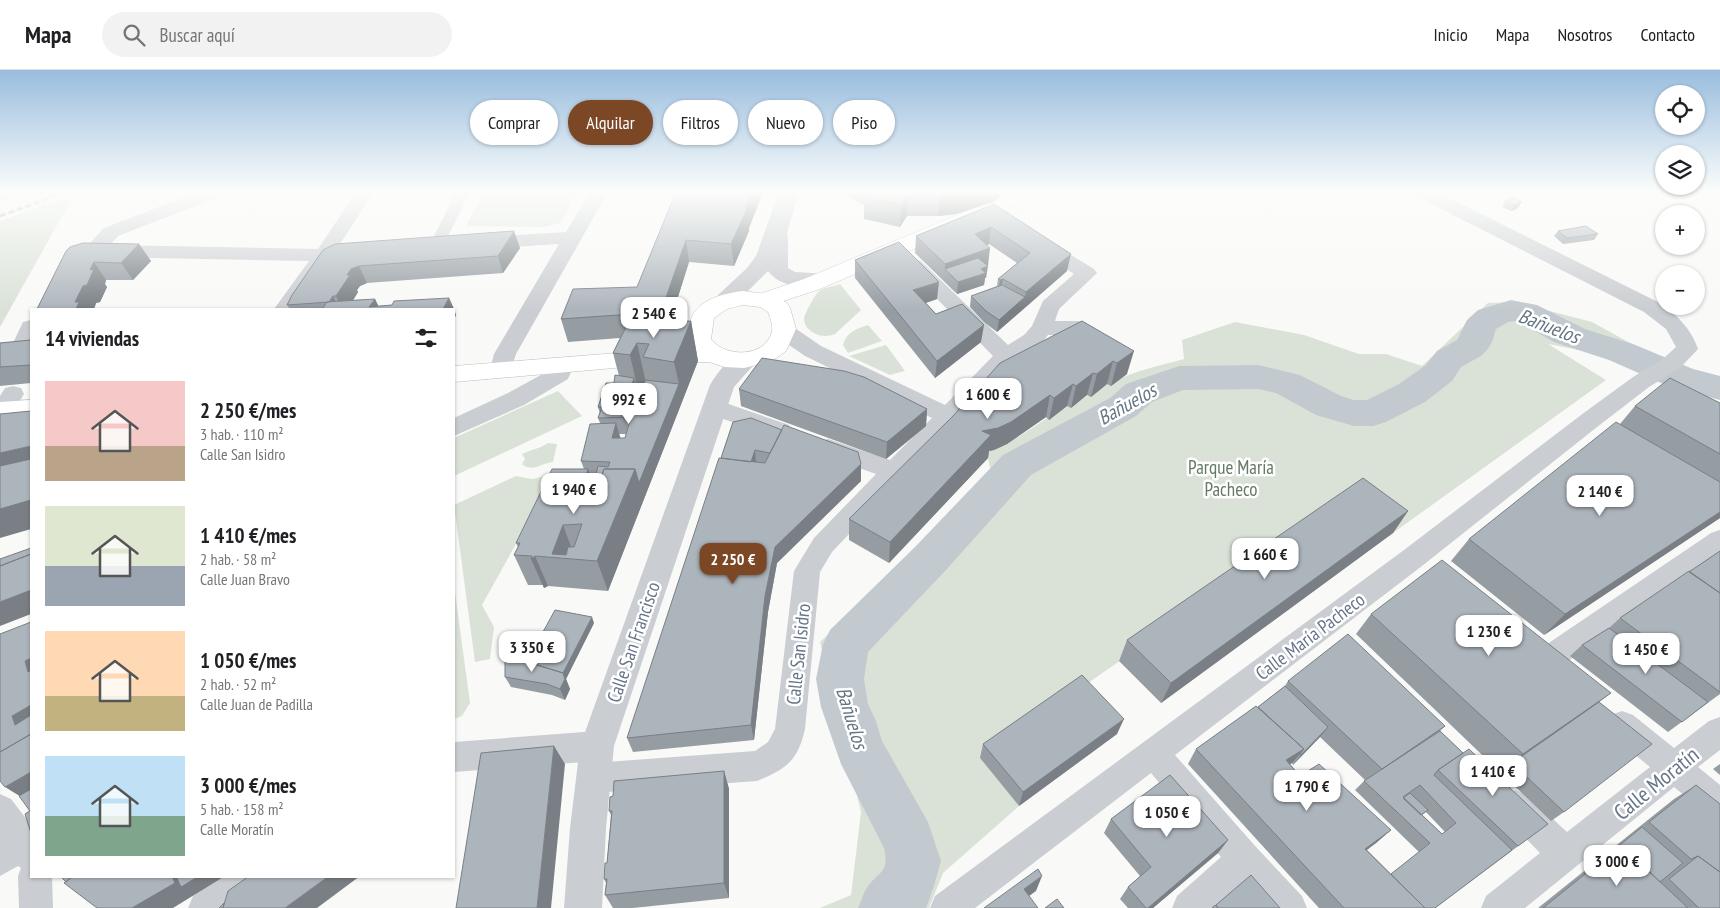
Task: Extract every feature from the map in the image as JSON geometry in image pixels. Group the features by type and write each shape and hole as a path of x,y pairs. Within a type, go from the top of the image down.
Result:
{"main road":[{"path":"455,374 660,356 712,368 703,316 715,305 726,300 762,299 817,281 896,248 948,231"},
{"path":"746,360 770,352 779,345 784,326 817,281"},
{"path":"762,299 779,308 784,326"}],"street":[{"path":"113,231 104,237 94,253 324,254 371,251"},
{"path":"285,308 339,231"},
{"path":"427,247 437,231"},
{"path":"501,370 505,354 576,231"},
{"path":"726,300 738,286 756,272 775,231"},
{"path":"776,231 779,248 776,262 777,268 782,274 799,280 817,281"},
{"name":"Calle María Pacheco","path":"947,908 1153,752 1337,633 1413,558 1589,421 1645,380 1672,363 1687,349 1684,338 1674,324 1651,307 1500,231"},
{"path":"1028,236 1087,273 1050,306 1042,328 1078,328"},
{"path":"427,247 573,237"},
{"path":"896,248 1006,356"},
{"path":"756,272 762,299"},
{"path":"784,326 813,351 948,416"},
{"name":"Calle San Isidro","path":"593,778 757,766 775,758 787,744 790,729 807,571 823,546 1006,356 1032,340 1042,328"},
{"path":"30,329 25,341 30,346"},
{"path":"770,352 813,351"},
{"name":"Calle San Francisco","path":"583,908 597,746 712,368 733,371 746,360"},
{"path":"455,428 516,399 560,374 562,365"},
{"path":"516,399 524,386 526,368"},
{"path":"712,368 896,472"},
{"path":"1645,380 1664,394"},
{"path":"1589,421 1614,436"},
{"path":"1544,662 1720,540"},
{"path":"1413,558 1436,576"},
{"path":"1521,644 1567,681"},
{"path":"1598,706 1720,804"},
{"name":"Calle Moratín","path":"1498,908 1720,731"},
{"path":"455,756 597,746"},
{"path":"1153,752 1244,859 1290,908"},
{"path":"1496,787 1566,855"},
{"path":"0,810 18,852"},
{"path":"1189,908 1244,859"},
{"path":"35,878 36,908"},
{"path":"205,908 245,878"}],"green space":[{"path":"0,231 54,231 0,327"},
{"path":"840,284 861,310 835,334 826,336 812,332 805,325 804,320 805,314 816,294 825,288"},
{"name":"Parque María Pacheco","path":"1515,302 1592,322 1643,350 1624,364 1579,350 1548,344 1606,380 1393,533 1350,501 980,758 1019,806 943,873 929,908 820,908 851,895 861,812 820,642 871,592 893,575 991,474 988,458 979,453 1013,440 1056,412 1067,406 1071,408 1098,389 1125,376 1184,359 1182,340 1235,322 1304,335 1359,354 1386,354 1422,366 1488,303"},
{"path":"868,325 882,341 848,353 843,345 849,334"},
{"path":"886,345 905,371 890,375 849,356"},
{"path":"558,391 582,416 455,476 455,438"},
{"path":"548,443 557,444 553,462 533,468 522,464 525,459 522,454"},
{"path":"555,474 482,605 494,627 490,659 475,662 455,505 516,476 532,479"},
{"path":"455,592 470,703 462,716 455,719"}],"building":[{"path":"514,231 498,256 359,266 351,269 347,275 350,275 336,296 333,296 329,302 287,305 323,250 335,244"},
{"path":"660,231 737,231 731,244 686,240 661,312 561,319 573,289 637,287"},
{"path":"928,231 982,231 975,234 990,248 945,264 916,236"},
{"path":"997,231 1036,231 1071,254 1026,292 1003,279 998,279 1030,253"},
{"path":"1558,231 1594,231 1598,234 1567,238"},
{"path":"899,242 939,282 913,290 936,314 962,304 984,325 937,361 855,260"},
{"path":"83,243 139,244 121,263 94,262 90,270 94,269 87,285 83,286 75,302 79,302 76,308 38,308 66,251 70,247"},
{"path":"978,258 988,266 981,269 986,273 958,282 945,269"},
{"path":"1002,285 1025,297 999,320 986,311 971,296"},
{"path":"449,298 444,308 323,308 327,302 375,299 369,307 392,305 394,301"},
{"path":"691,321 674,362 643,357 649,344 637,343 630,355 613,353 628,323"},
{"path":"1082,321 1134,351 1117,363 1113,361 1097,374 1093,373 1076,386 1073,384 1054,398 1050,395 1011,422 998,428 982,431 991,435 890,542 849,519 953,416 1000,363"},
{"path":"30,340 30,365 0,367 0,343"},
{"path":"762,358 844,371 864,377 927,409 887,442 739,389"},
{"path":"615,375 634,378 629,395 642,395 645,380 679,384 639,483 635,469 604,469 599,483 594,483 598,466 608,467 610,462 581,461 590,424 616,423 612,438 625,438 631,417 598,418 602,407 598,407 606,383 614,383","holes":["618,392 627,392 620,413 610,413"]},
{"path":"1670,378 1720,403 1720,454 1635,406"},
{"path":"30,411 30,446 0,453 0,414"},
{"path":"751,418 782,430 770,453 755,450 751,462 721,458 733,422"},
{"path":"1616,422 1720,482 1720,512 1565,614 1469,539"},
{"path":"784,425 858,452 861,464 775,547 765,596 751,725 627,738 719,458 765,463"},
{"path":"30,459 30,500 0,509 0,466"},
{"path":"552,469 588,469 583,485 599,485 604,469 635,469 597,561 535,556 531,559 532,556 514,555 520,543 516,543","holes":["582,524 574,547 568,547 566,555 552,554 563,525"]},
{"path":"1363,478 1408,511 1171,683 1127,640"},
{"path":"30,548 30,554 0,566 0,559"},
{"path":"1720,551 1720,593 1689,572"},
{"path":"30,554 30,590 0,602 0,566"},
{"path":"1442,560 1611,693 1523,754 1371,614"},
{"path":"1689,571 1720,593 1720,692 1620,618"},
{"path":"555,610 592,617 563,673 518,659 532,652"},
{"path":"30,622 30,658 25,661 28,672 30,671 30,706 12,716 15,725 30,716 30,735 0,752 0,634"},
{"path":"1609,628 1708,702 1682,722 1582,645"},
{"path":"1348,634 1445,726 1382,769 1288,681"},
{"path":"505,655 563,673 565,679 560,689 547,684 505,677"},
{"path":"1082,675 1124,719 1023,792 983,744"},
{"path":"1285,686 1328,727 1301,755 1304,749 1258,707"},
{"path":"1599,702 1652,744 1564,812 1512,763"},
{"path":"1256,706 1304,749 1286,760 1300,776 1319,764 1391,830 1365,849 1425,908 1344,908 1196,749"},
{"path":"1440,731 1463,753 1438,770 1434,775 1512,850 1435,908 1425,908 1391,874 1430,843 1364,781","holes":["1420,785 1456,823 1442,834 1403,797"]},
{"path":"30,735 30,773 5,787 0,781 0,752"},
{"path":"554,746 537,908 456,908 481,753"},
{"path":"1469,749 1548,824 1518,846 1438,770"},
{"path":"724,771 724,883 605,895 607,879 604,879 605,863 607,863 612,811 609,811 610,797 613,796 614,781"},
{"path":"1170,775 1228,840 1146,908 1128,887 1151,867 1111,819"},
{"path":"1696,785 1720,804 1720,872 1698,856 1691,859 1649,822"},
{"path":"30,790 30,811 19,796"},
{"path":"1410,793 1428,810 1421,815 1403,798"},
{"path":"30,811 30,830 25,814"},
{"path":"1642,827 1683,863 1660,882 1621,845 1615,849"},
{"path":"1621,845 1688,908 1543,908"},
{"path":"1698,856 1720,872 1720,908 1699,908 1669,879"},
{"path":"1038,869 1042,876 1024,889 1038,908 984,908"},
{"path":"1251,875 1280,908 1218,908 1216,905"},
{"path":"62,878 71,878 66,882"},
{"path":"70,878 173,878 175,883 132,908 97,908 64,883"},
{"path":"177,878 196,878 181,887"},
{"path":"246,878 326,878 285,908 223,908 228,891"},
{"path":"1057,899 1064,908 1045,908"}],"waterway":[{"name":"Bañuelos","path":"886,908 906,889 914,861 909,841 859,748 852,721 845,707 840,679 846,644 931,558 1017,465 1123,407 1139,393 1179,378 1258,377 1287,384 1329,406 1354,413 1373,413 1412,393 1439,373 1449,359 1469,348 1475,342 1479,327 1484,322 1504,311 1519,311 1531,315 1566,334 1621,352 1681,378 1706,386 1720,388"}]}
